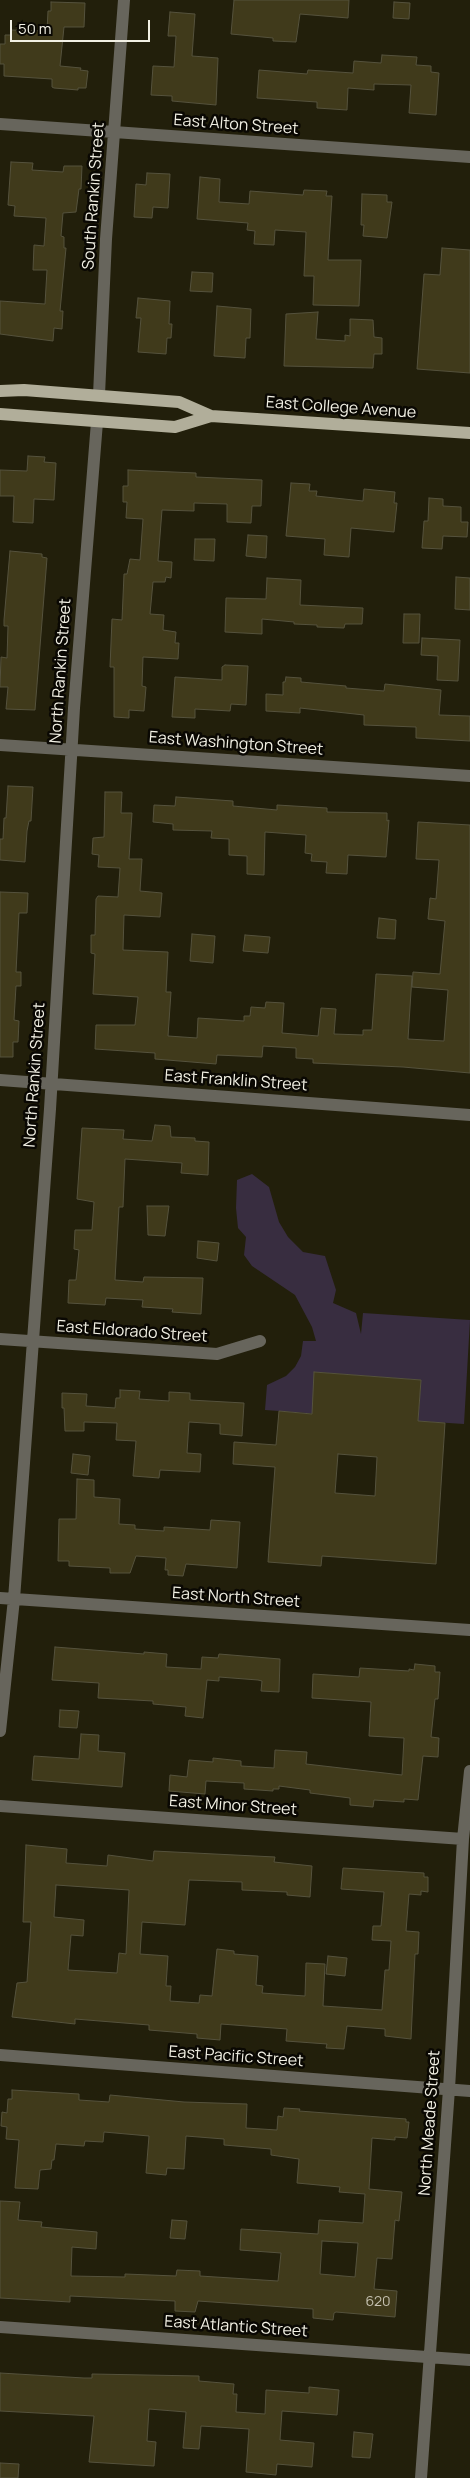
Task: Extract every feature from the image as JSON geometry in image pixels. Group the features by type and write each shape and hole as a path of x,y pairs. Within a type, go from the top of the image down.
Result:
{"main road":[{"name":"East College Avenue","path":"0,391 24,390 179,402 210,416"},
{"name":"East College Avenue","path":"0,414 175,426 210,416 470,433"}],"street":[{"name":"South Rankin Street","path":"99,395 106,239 124,0"},
{"name":"East Alton Street","path":"0,124 470,157"},
{"name":"North Rankin Street","path":"0,1731 14,1599 51,1084 72,750 97,422"},
{"name":"East Washington Street","path":"0,745 470,776"},
{"name":"East Franklin Street","path":"0,1080 470,1115"},
{"name":"East Eldorado Street","path":"0,1339 217,1354 260,1342"},
{"name":"East North Street","path":"0,1598 470,1630"},
{"name":"North Meade Street","path":"421,2478 449,2089 463,1839 470,1771"},
{"name":"East Minor Street","path":"0,1806 463,1839"},
{"name":"East Pacific Street","path":"0,2055 470,2091"},
{"name":"East Atlantic Street","path":"0,2327 470,2360"}],"shaded area":[{"path":"252,1174 269,1187 279,1222 288,1237 303,1252 325,1256 336,1290 333,1303 356,1313 361,1334 363,1313 470,1320 464,1424 418,1421 421,1380 315,1372 320,1414 265,1410 267,1385 286,1376 295,1367 301,1356 303,1341 316,1341 312,1327 295,1295 252,1266 244,1255 246,1237 238,1228 236,1208 237,1180"}],"building":[{"path":"234,0 349,0 348,18 300,14 296,42 273,41 273,38 231,34"},
{"path":"51,2 85,3 84,27 64,27 60,66 81,68 80,70 88,71 86,88 78,88 78,90 54,88 52,87 52,79 4,76 4,64 0,64 0,44 5,44 5,35 11,35 11,30 47,31 48,11 51,11"},
{"path":"394,2 410,3 409,19 393,18"},
{"path":"170,12 195,14 192,56 218,58 216,105 172,101 172,96 151,95 153,66 174,67 176,36 168,36"},
{"path":"382,55 417,57 416,65 431,66 431,72 439,73 436,115 409,113 411,85 374,84 374,90 348,88 347,110 317,108 317,102 257,98 259,70 307,74 308,70 353,73 354,61 381,63"},
{"path":"11,162 33,163 32,170 63,172 64,166 82,166 81,189 79,189 76,212 63,213 61,236 64,237 64,248 66,248 60,311 63,311 62,329 54,328 53,341 0,334 0,301 45,304 47,270 33,270 34,245 44,246 46,218 14,216 15,206 8,205"},
{"path":"147,173 170,174 168,208 153,207 152,218 134,217 136,184 146,185"},
{"path":"200,177 220,179 219,202 249,204 250,191 303,195 304,190 327,191 326,196 332,196 328,260 361,260 359,306 313,305 314,276 304,276 306,232 275,230 274,245 254,244 255,231 247,230 248,223 197,219"},
{"path":"362,194 387,195 387,202 392,202 387,238 363,236 364,225 361,225"},
{"path":"442,248 470,250 470,373 417,369 424,274 440,275"},
{"path":"192,272 213,273 212,292 190,291"},
{"path":"138,298 170,301 169,324 172,324 171,338 167,338 166,354 138,352 141,318 136,318"},
{"path":"217,306 251,309 250,338 246,338 245,358 214,356"},
{"path":"318,312 316,339 345,341 345,335 350,336 350,319 373,320 374,337 382,338 382,354 374,354 373,368 284,366 286,314"},
{"path":"28,456 45,457 44,462 56,463 54,500 34,499 33,523 13,522 14,496 0,496 0,470 27,471"},
{"path":"128,470 196,473 196,477 262,480 261,506 252,506 251,523 227,522 227,504 194,503 194,511 162,510 158,561 172,562 171,578 166,577 165,582 153,582 150,614 164,615 163,630 176,632 175,643 179,643 178,659 143,657 142,686 146,687 144,711 129,710 129,718 114,717 114,667 110,667 112,619 122,620 124,574 127,574 130,559 140,560 143,519 126,518 127,502 123,502 123,486 128,486"},
{"path":"291,483 310,484 309,491 317,491 316,496 363,501 364,489 395,492 394,503 397,503 394,532 351,528 349,557 324,555 325,539 286,536"},
{"path":"429,498 443,499 443,506 461,507 461,522 468,522 467,537 443,536 442,549 422,548 424,521 428,521"},
{"path":"248,535 267,536 266,558 246,556"},
{"path":"195,539 215,539 214,561 194,560"},
{"path":"10,551 42,554 42,557 47,558 35,710 6,709 8,687 0,687 1,657 7,658 8,626 4,626 4,620"},
{"path":"456,577 470,578 470,610 455,609"},
{"path":"267,578 301,580 300,605 363,608 362,624 345,624 344,628 317,627 317,625 294,624 294,622 262,619 262,634 225,632 226,598 266,599"},
{"path":"404,614 420,614 419,643 403,643"},
{"path":"422,638 460,640 458,681 437,680 438,656 421,655"},
{"path":"225,665 248,666 246,705 231,704 230,711 195,709 195,718 172,717 175,677 222,680 222,667"},
{"path":"286,677 301,678 301,682 346,686 346,688 384,691 385,684 441,690 439,715 470,716 470,741 416,738 416,727 364,725 364,715 300,708 300,713 266,711 266,694 283,695 283,682 285,682"},
{"path":"8,786 33,787 31,821 29,821 27,831 25,862 0,860 0,839 3,839"},
{"path":"105,792 122,792 121,813 132,813 129,859 142,859 140,891 162,893 160,917 124,915 123,950 168,952 166,992 171,992 168,1036 197,1038 198,1018 244,1021 244,1016 250,1016 251,1007 265,1008 266,1002 284,1003 282,1033 318,1036 321,1008 336,1009 334,1034 363,1035 363,1030 372,1030 376,974 412,976 408,1039 444,1041 448,990 412,987 413,972 440,974 445,921 428,919 430,898 436,899 439,860 416,859 418,822 470,825 470,1073 403,1067 313,1063 313,1059 296,1058 296,1048 263,1046 262,1057 217,1055 216,1064 155,1059 155,1053 95,1049 96,1025 135,1025 138,997 93,994 95,954 91,953 91,935 95,935 96,899 98,896 118,897 120,868 98,867 99,855 92,854 93,838 104,837"},
{"path":"176,797 233,801 233,806 277,810 277,805 327,808 327,812 387,813 387,821 389,820 386,857 348,855 347,874 326,873 327,862 311,861 312,854 305,853 306,835 265,832 264,875 247,874 247,856 229,855 229,839 211,838 212,831 173,830 173,824 153,822 154,805 175,806"},
{"path":"0,892 28,893 27,913 19,913 16,972 21,972 21,986 16,986 14,1020 19,1021 18,1042 13,1042 13,1057 0,1057"},
{"path":"379,918 396,920 395,939 377,938"},
{"path":"192,934 215,936 213,963 190,961"},
{"path":"245,935 270,937 268,953 243,951"},
{"path":"155,1125 170,1126 171,1137 195,1138 195,1141 209,1142 208,1175 181,1173 182,1163 125,1159 123,1207 119,1207 115,1280 143,1282 144,1277 203,1278 201,1314 172,1312 173,1309 142,1307 143,1300 106,1298 105,1305 68,1303 69,1280 76,1280 79,1250 74,1249 75,1230 92,1230 94,1202 77,1199 82,1128 124,1130 123,1139 152,1141"},
{"path":"147,1206 169,1206 165,1236 148,1235"},
{"path":"198,1241 219,1243 217,1261 197,1258"},
{"path":"314,1372 421,1380 418,1421 445,1423 436,1564 322,1556 321,1566 268,1562 275,1467 233,1464 234,1442 276,1445 279,1411 312,1414","holes":["338,1454 377,1457 375,1496 335,1493"]},
{"path":"120,1390 140,1391 139,1399 169,1401 169,1392 190,1393 190,1400 244,1403 242,1436 220,1434 220,1424 189,1422 187,1453 201,1454 200,1472 160,1470 159,1478 133,1476 136,1441 116,1440 117,1423 84,1422 84,1431 65,1431 62,1393 87,1394 86,1406 115,1408 116,1398 120,1398"},
{"path":"73,1454 90,1456 88,1475 71,1473"},
{"path":"77,1479 94,1480 94,1497 120,1499 119,1524 135,1525 135,1529 164,1531 164,1527 210,1530 211,1520 240,1522 237,1568 186,1564 183,1576 168,1575 168,1570 165,1570 166,1558 136,1556 130,1573 110,1573 110,1568 69,1566 69,1561 58,1561 59,1519 76,1519"},
{"path":"55,1647 167,1654 166,1667 201,1669 202,1657 218,1658 219,1654 280,1659 279,1692 261,1691 262,1681 258,1680 219,1677 219,1681 207,1680 203,1718 185,1716 186,1707 153,1704 153,1701 98,1698 99,1683 52,1680"},
{"path":"415,1664 435,1666 435,1672 440,1672 438,1699 435,1699 431,1737 439,1738 438,1757 423,1756 418,1800 404,1799 404,1802 374,1800 373,1807 350,1805 350,1798 310,1793 310,1790 279,1786 279,1789 273,1789 273,1791 244,1789 244,1783 206,1781 205,1794 169,1791 170,1775 187,1777 189,1760 213,1762 213,1758 241,1761 241,1766 274,1768 275,1750 307,1752 306,1764 402,1775 404,1738 369,1736 371,1702 312,1698 313,1674 359,1677 360,1668 409,1671 409,1669 414,1670"},
{"path":"60,1710 79,1711 77,1728 59,1727"},
{"path":"81,1734 99,1735 98,1751 125,1753 122,1787 32,1780 34,1756 79,1759"},
{"path":"26,1845 67,1849 66,1863 107,1866 108,1855 153,1861 154,1851 275,1857 274,1862 312,1866 310,1897 287,1895 287,1892 242,1890 242,1882 189,1880 185,1925 142,1922 140,1954 168,1956 166,1986 171,1986 170,2001 199,2003 200,1995 212,1996 217,1949 234,1951 234,1954 258,1956 256,1985 263,1986 262,1993 305,1996 306,1963 325,1964 323,2006 382,2010 385,1970 389,1970 391,1941 372,1940 373,1926 381,1926 384,1892 341,1889 343,1868 424,1873 424,1877 428,1877 428,1892 421,1891 421,1895 409,1894 406,1931 419,1932 418,1954 415,1954 411,2039 385,2036 385,2029 347,2026 344,2049 326,2048 327,2044 286,2041 287,2029 221,2024 220,2040 197,2038 197,2034 149,2030 149,2025 75,2019 75,2024 12,2017 17,1983 27,1982 31,1922 23,1922","holes":["56,1885 129,1890 126,1954 119,1953 117,1973 68,1970 71,1935 83,1936 84,1920 54,1917"]},
{"path":"328,1956 347,1958 345,1976 326,1974"},
{"path":"12,2090 79,2094 79,2100 109,2102 110,2095 184,2102 247,2104 246,2128 277,2130 278,2116 283,2117 284,2108 300,2109 299,2111 406,2119 406,2122 409,2122 407,2138 395,2137 395,2140 372,2138 369,2189 402,2192 399,2221 395,2220 392,2259 377,2258 374,2289 397,2291 395,2317 336,2312 334,2313 333,2320 313,2318 313,2309 198,2301 195,2312 175,2311 175,2301 70,2296 70,2302 0,2298 0,2201 20,2202 18,2220 42,2222 41,2227 97,2232 96,2249 72,2247 71,2276 125,2277 125,2274 176,2276 177,2270 200,2271 200,2276 278,2281 281,2253 240,2250 241,2229 318,2234 319,2220 363,2223 365,2194 339,2192 340,2187 297,2183 299,2159 271,2155 271,2149 224,2145 224,2139 186,2136 184,2169 167,2168 166,2175 146,2173 149,2136 104,2132 103,2142 85,2141 84,2146 56,2144 51,2169 40,2170 38,2189 15,2188 19,2140 6,2139 7,2127 1,2126 2,2112 7,2113 8,2099 12,2099","holes":["322,2241 358,2243 355,2277 320,2274"]},
{"path":"172,2220 187,2221 185,2239 170,2238"},
{"path":"0,2373 84,2378 92,2378 92,2374 199,2376 199,2381 234,2384 233,2394 237,2394 236,2412 265,2414 266,2390 309,2393 309,2387 339,2390 337,2415 282,2411 280,2440 314,2443 312,2467 277,2464 276,2475 246,2472 249,2429 201,2426 199,2449 183,2448 186,2412 149,2409 147,2441 156,2442 154,2466 89,2462 94,2416 0,2411"},
{"path":"354,2432 373,2434 370,2458 352,2457"},
{"path":"0,2463 19,2464 18,2478 0,2478"}]}
